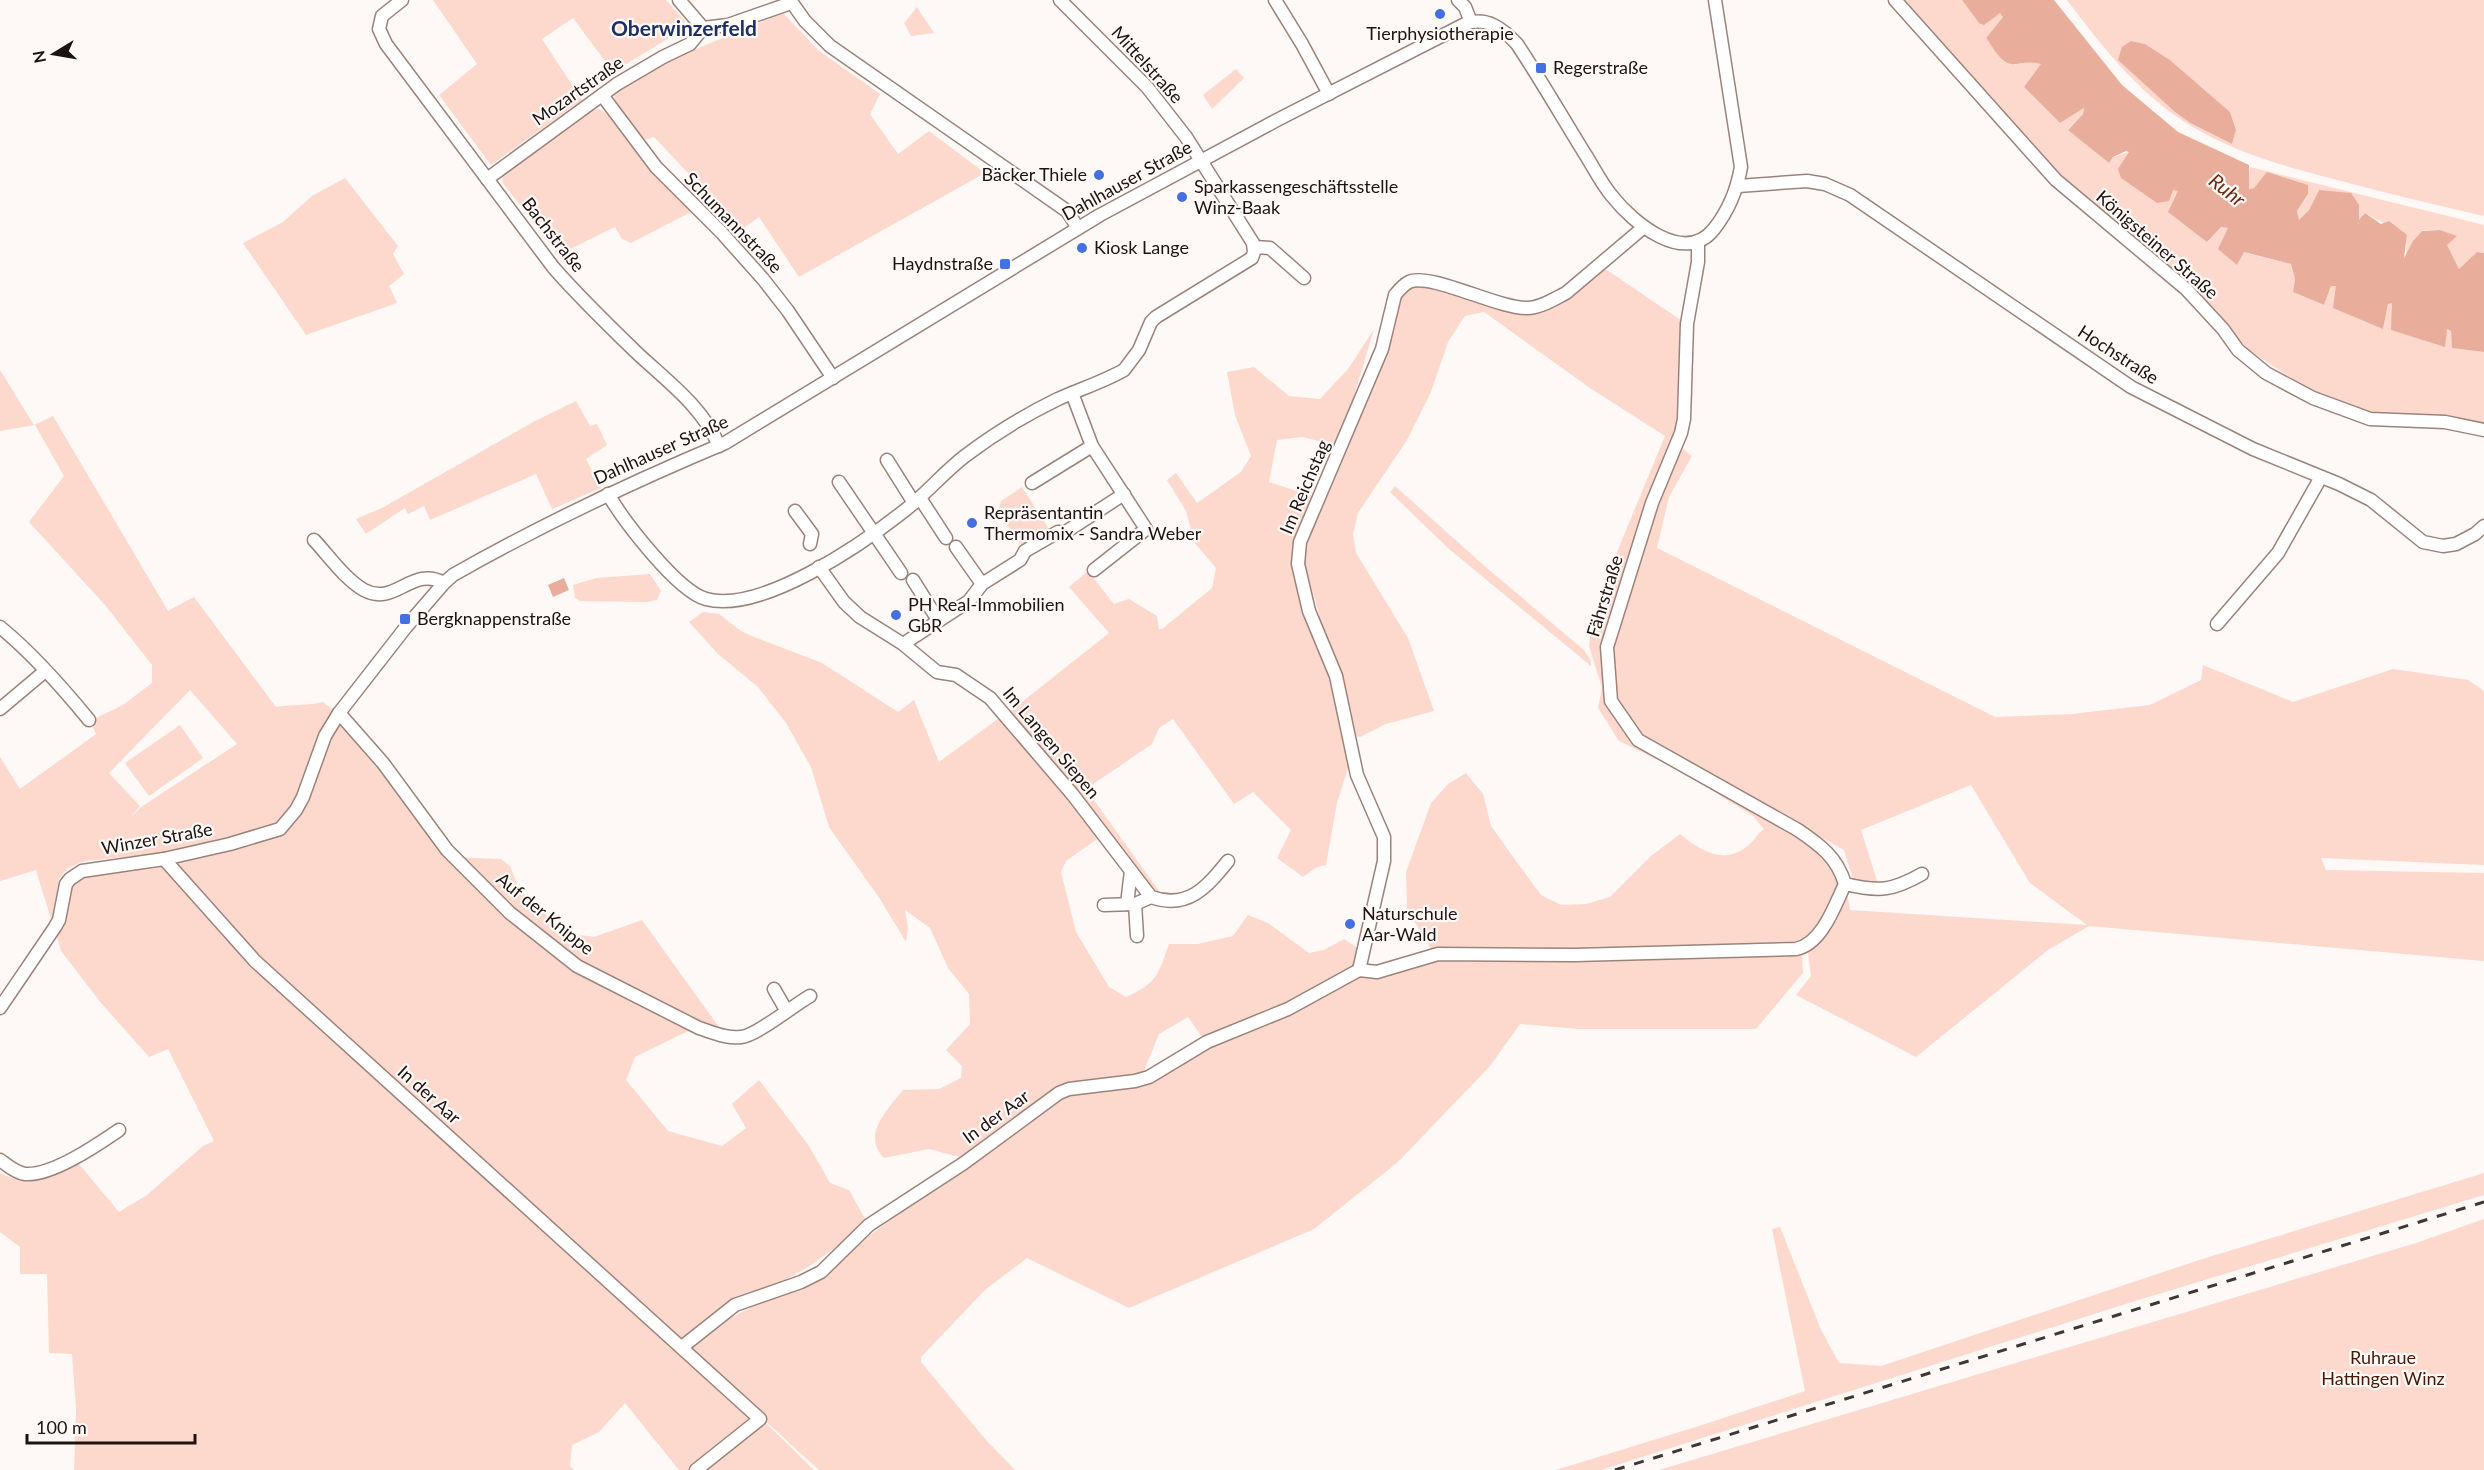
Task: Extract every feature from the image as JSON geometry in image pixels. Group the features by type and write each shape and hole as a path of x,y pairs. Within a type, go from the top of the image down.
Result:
{"street":[{"name":"Bachstraße","path":"402,0 382,16 380,29 386,44 561,276 578,295 682,393 713,432 719,446"},
{"path":"679,0 703,28 728,25 790,1 805,21 830,46 1057,204 1066,211 1078,228"},
{"name":"Mittelstraße","path":"1060,0 1141,80 1186,137 1251,238 1254,247"},
{"path":"1275,0 1329,94"},
{"path":"1458,0 1465,7 1472,22 1492,24 1504,31 1517,44 1607,190 1644,227 1670,240 1682,243 1698,242 1709,235 1720,220 1738,186 1741,166 1715,0"},
{"name":"Königsteiner Straße","path":"1895,0 2056,180 2198,300 2238,350 2266,373 2313,398 2370,419 2445,422 2484,430"},
{"name":"Dahlhauser Straße","path":"336,718 368,674 444,583 471,566 608,494 663,468 719,446 1078,228 1200,161 1472,22"},
{"name":"Mozartstraße","path":"487,179 602,95 663,57 690,44 703,28"},
{"name":"Schumannstraße","path":"602,95 656,167 722,233 763,279 788,311 833,378"},
{"name":"Hochstraße","path":"1738,186 1807,181 1841,190 2148,397 2253,449 2321,477 2375,503 2409,533 2428,544 2443,546 2456,544 2475,534 2484,526"},
{"name":"Im Reichstag","path":"1359,970 1383,861 1384,837 1357,775 1336,676 1309,611 1301,581 1298,555 1300,542 1370,380 1382,349 1394,300 1399,289 1410,281 1426,281 1513,306 1530,308 1552,301 1566,293 1644,227"},
{"name":"Fährstraße","path":"1698,242 1698,262 1687,324 1684,419 1681,433 1652,504 1607,647 1611,701 1638,740 1798,830 1822,847 1840,867 1845,884"},
{"path":"608,494 622,517 651,551 686,586 702,597 726,602 764,594 782,588 873,533 917,500 960,461 995,435 1072,393 1124,370 1131,363 1151,322 1156,317 1247,262 1253,256 1254,247 1270,248 1304,278"},
{"path":"1072,393 1092,446 1146,529 1094,570"},
{"path":"1032,483 1092,446"},
{"path":"887,460 946,538"},
{"path":"2217,624 2278,553 2321,477"},
{"path":"839,482 901,573"},
{"path":"903,644 969,601 982,584 1020,560 1025,551 1058,532 1064,533 1124,494"},
{"path":"795,511 812,534 810,544"},
{"path":"314,540 343,571 368,592 388,594 424,578 434,577 444,583"},
{"path":"956,547 982,584"},
{"name":"Im Langen Siepen","path":"819,567 849,608 903,644 937,672 956,675 990,698 1073,795 1151,897"},
{"path":"913,580 938,620"},
{"path":"0,627 20,644 44,672 56,680 89,720"},
{"path":"0,710 44,672"},
{"name":"Winzer Straße","path":"0,1008 55,927 70,879 87,870 164,859 230,844 280,829 300,803 325,736 336,718"},
{"name":"Auf der Knippe","path":"336,718 382,763 459,864 510,913 577,966 689,1023 720,1035 738,1038 746,1036 810,996"},
{"name":"In der Aar","path":"164,859 255,961 760,1419 696,1470"},
{"path":"1104,905 1131,904 1151,897 1162,901 1193,896 1206,889 1228,861"},
{"path":"1131,871 1131,904 1137,936"},
{"path":"1359,970 1377,972 1438,954 1575,955 1784,950 1806,947 1829,917 1845,884 1880,890 1890,889 1922,874"},
{"name":"In der Aar","path":"682,1347 735,1305 801,1282 821,1272 869,1225 964,1163 1059,1093 1069,1089 1141,1080 1207,1042 1288,1009 1359,970"},
{"path":"774,989 786,1010"},
{"path":"0,1161 21,1173 37,1173 76,1156 119,1130"}],"green space":[{"path":"433,0 666,0 685,21 684,29 613,72 573,18 542,39 582,100 491,165 439,95 477,64"},
{"path":"1901,0 1962,0 1979,23 2000,13 2003,17 1986,38 2015,65 2025,61 2042,64 2024,87 2060,123 2084,108 2083,114 2068,129 2109,163 2113,157 2129,152 2178,192 2207,242 2221,227 2228,228 2237,265 2243,252 2291,264 2295,279 2293,292 2324,305 2331,286 2336,286 2383,329 2388,304 2393,303 2445,346 2446,329 2451,330 2453,348 2484,352 2484,425 2475,421 2387,417 2316,394 2250,351 2200,301 2072,189"},
{"path":"2067,0 2484,0 2484,216 2299,170 2241,151 2205,134 2170,112 2137,83 2107,51","holes":["2131,41 2145,44 2170,60 2230,112 2236,130 2232,144 2190,123 2175,112"]},
{"path":"917,7 934,33 911,36 904,23"},
{"path":"783,13 818,50 880,94 870,114 898,154 929,131 985,173 799,277 759,217 735,234 709,195 654,137 644,140 641,138 615,102 614,92 684,54"},
{"path":"1236,69 1244,78 1212,109 1203,95"},
{"path":"599,109 606,113 646,165 691,212 631,243 622,239 615,227 558,255 503,183 502,176 590,111"},
{"path":"2250,167 2484,225 2484,253 2477,252 2459,269 2446,245 2456,236 2440,230 2423,230 2415,239 2406,258 2407,235 2365,213 2359,221 2319,190 2309,210 2299,221 2297,211 2308,195 2263,177 2254,188 2248,189"},
{"path":"345,178 398,246 393,254 404,274 389,286 397,303 306,335 243,243 283,222 312,196"},
{"path":"1604,268 1682,321 1679,432 1606,648 1609,701 1637,742 1835,855 1846,887 1850,910 2087,925 2030,883 1971,785 1861,830 1879,887 1855,886 1844,850 1639,739 1612,700 1609,646 1677,444 1692,456 1669,497 1657,548 1995,717 2072,714 2150,705 2201,680 2203,665 2293,702 2393,669 2468,680 2484,691 2484,865 2321,858 2326,870 2484,873 2484,961 2089,926 2048,950 1916,1057 1796,995 1811,976 1808,953 1802,954 1803,973 1756,1029 1578,1029 1520,1024 1490,1066 1398,1162 1314,1229 1129,1308 1027,1258 985,1290 921,1357 921,1362 986,1440 1015,1470 819,1470 681,1344 826,1268 1059,1094 1143,1083 1202,1046 1351,980 1437,959 1407,909 1406,872 1431,803 1448,784 1466,773 1483,794 1491,826 1516,861 1541,895 1561,905 1586,904 1610,897 1651,856 1680,834 1706,851 1724,855 1743,850 1764,829 1753,816 1679,770 1619,741 1598,708 1602,688 1589,646 1592,620 1612,564 1665,436 1590,388 1484,312 1465,316 1448,342 1431,392 1407,440 1358,513 1353,534 1356,553 1408,638 1434,711 1386,724 1360,737 1354,735 1302,555 1407,277 1520,311"},
{"path":"1374,329 1339,446 1302,437 1277,440 1269,482 1312,496 1292,554 1330,677 1349,765 1337,803 1326,865 1317,867 1303,877 1277,858 1291,830 1253,792 1234,804 1173,719 1159,728 1152,744 1086,789 1164,898 1156,894 1008,713 1109,633 1069,587 1088,571 1114,604 1129,599 1157,616 1159,629 1162,629 1212,588 1216,568 1194,542 1186,511 1167,480 1176,473 1197,503 1241,472 1251,456 1235,415 1227,372 1254,367 1289,396 1320,399 1348,369"},
{"path":"0,370 34,425 53,416 168,611 194,597 276,707 323,702 334,711 301,797 274,828 228,841 155,854 85,861 68,868 59,879 52,922 36,870 0,881 0,757 20,789 96,734 90,721 123,705 152,683 152,665 105,605 29,522 64,476 35,425 0,431","holes":["190,690 237,744 141,807 130,818 140,806 109,773"]},
{"path":"576,401 590,426 597,424 607,445 586,459 601,488 552,509 536,474 430,520 424,506 408,514 405,508 366,534 356,519 382,508 535,421"},
{"path":"1395,486 1584,650 1591,661 1591,666 1449,549 1390,492"},
{"path":"1022,487 1049,529 1022,547 998,511 1001,501"},
{"path":"650,574 661,591 657,600 646,602 580,601 575,598 573,585 596,578"},
{"path":"703,612 719,614 741,631 822,663 898,712 914,700 939,762 1002,716 1100,837 1066,861 1061,872 1076,932 1109,987 1126,997 1144,987 1155,977 1169,944 1198,944 1233,936 1248,915 1268,923 1309,953 1324,950 1344,939 1356,947 1360,954 1356,967 1286,1008 1202,1037 1188,1017 1159,1034 1143,1073 1057,1090 963,1158 929,1149 884,1158 875,1140 876,1131 884,1114 903,1090 939,1089 961,1078 962,1066 946,1050 970,1024 969,994 948,968 930,928 905,910 908,928 906,942 880,899 829,827 811,767 786,723 758,687 717,653 689,622"},
{"path":"339,719 449,857 501,859 510,866 519,889 555,923 580,935 594,937 642,920 721,1030 698,1023 688,1031 635,1057 626,1080 668,1131 722,1146 746,1128 732,1104 759,1080 809,1146 830,1183 849,1190 868,1224 811,1265 681,1340 814,1470 679,1470 625,1403 599,1432 572,1445 570,1466 574,1470 74,1470 76,1410 72,1354 49,1353 47,1274 20,1274 20,1247 0,1232 0,1173 23,1181 41,1180 79,1164 119,1212 147,1195 203,1146 214,1141 168,1049 149,1057 102,1004 61,951 57,937 73,879 157,868 281,831 326,738"},
{"path":"180,725 203,758 149,796 125,763"},
{"path":"2484,1173 2484,1195 2129,1303 1601,1470 1556,1470 1805,1391 1772,1229 1780,1227 1821,1330 1839,1363 1881,1366 2196,1261"},
{"name":"Ruhraue Hattingen Winz","path":"2484,1219 2484,1470 1659,1470 2416,1243"}],"water":[{"name":"Ruhr","path":"1962,0 2054,0 2122,85 2178,132 2249,165 2249,189 2254,188 2267,172 2308,185 2308,194 2297,211 2299,220 2309,210 2319,190 2351,193 2359,205 2359,220 2365,213 2381,224 2389,221 2407,235 2404,258 2413,241 2422,231 2440,230 2457,236 2447,245 2459,269 2477,252 2484,253 2484,352 2452,348 2451,331 2447,329 2445,347 2391,330 2392,303 2388,304 2383,329 2333,308 2336,286 2331,286 2324,305 2293,292 2295,279 2291,264 2244,252 2237,265 2218,249 2228,228 2221,227 2207,242 2168,212 2178,191 2173,190 2169,201 2157,203 2121,178 2118,169 2129,152 2126,151 2113,157 2109,163 2068,130 2083,114 2084,108 2060,123 2024,87 2041,64 2029,62 2012,64 2003,60 1986,38 2003,17 2000,13 1984,25 1979,23"},
{"path":"2131,41 2145,44 2170,60 2230,112 2236,130 2232,144 2190,123 2175,112 2118,60 2122,47"},
{"path":"564,578 569,590 553,597 548,585"}],"railway":[{"path":"1615,1470 2484,1202"}],"place":[{"name":"Tierphysiotherapie","path":"1440,14"},
{"name":"Regerstraße","path":"1541,68"},
{"name":"Bäcker Thiele","path":"1099,175"},
{"name":"Sparkassengeschäftsstelle Winz-Baak","path":"1182,197"},
{"name":"Kiosk Lange","path":"1082,248"},
{"name":"Haydnstraße","path":"1005,264"},
{"name":"Repräsentantin Thermomix - Sandra Weber","path":"972,523"},
{"name":"PH Real-Immobilien GbR","path":"896,615"},
{"name":"Bergknappenstraße","path":"405,619"},
{"name":"Naturschule Aar-Wald","path":"1350,924"}],"district":[{"name":"Oberwinzerfeld","path":"684,29"}]}
